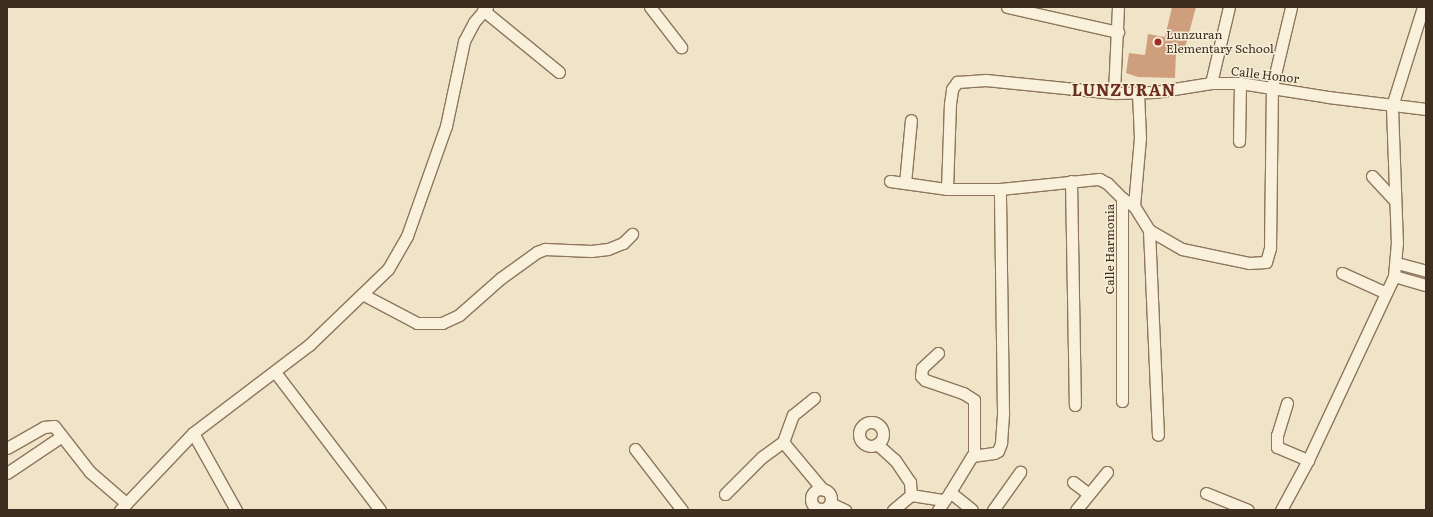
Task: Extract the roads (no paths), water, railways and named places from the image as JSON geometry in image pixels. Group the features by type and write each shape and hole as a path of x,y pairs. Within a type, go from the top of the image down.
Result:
{"street":[{"path":"650,7 681,47"},
{"path":"1007,7 1118,32"},
{"path":"1114,93 1118,7"},
{"path":"1211,83 1229,7"},
{"path":"1134,206 1149,230 1182,249 1249,263 1266,262 1270,248 1272,87 1291,7"},
{"path":"1281,510 1308,460 1394,276 1397,264 1392,106 1423,7"},
{"path":"7,448 51,424 58,428 62,436 90,472 123,506 193,433 309,345 388,269 407,236 446,126 464,41 485,9 559,72"},
{"name":"Calle Honor","path":"947,189 950,104 952,88 957,82 986,80 1114,93 1138,93 1211,83 1240,83 1392,106 1426,109"},
{"path":"1239,141 1240,83"},
{"name":"Calle Harmonia","path":"1122,198 1134,206 1140,138 1138,93"},
{"path":"906,183 911,120"},
{"path":"1372,176 1394,200"},
{"path":"890,181 947,189 1000,189 1099,179 1107,183 1122,198"},
{"path":"1071,181 1075,405"},
{"path":"974,454 998,451 1003,430 1000,189"},
{"name":"Calle Harmonia","path":"1122,198 1122,401"},
{"path":"1149,230 1158,435"},
{"path":"362,294 407,320 428,325 442,323 459,315 501,278 537,252 545,249 591,251 608,249 623,243 632,234"},
{"path":"1397,264 1426,271"},
{"path":"1342,273 1386,293"},
{"path":"1394,276 1426,285"},
{"path":"938,353 922,368 921,376 925,380 963,393 974,400 974,454 944,501"},
{"path":"275,372 380,510"},
{"path":"725,494 762,457 783,442 793,415 814,398"},
{"path":"1287,403 1277,435 1277,447 1308,460"},
{"path":"193,433 236,510"},
{"path":"7,473 62,436"},
{"path":"783,442 823,490 830,495 830,503"},
{"path":"877,444 895,460 910,482 911,495"},
{"path":"635,449 682,510"},
{"path":"993,510 1020,472"},
{"path":"1076,510 1107,472"},
{"path":"1072,482 1089,494"},
{"path":"823,490 814,492 812,496 814,506 822,509 830,503"},
{"path":"1206,493 1248,510"},
{"path":"911,495 944,501 972,510"},
{"path":"893,510 911,495"},
{"path":"830,503 844,510"}],"place":[{"name":"Lunzuran Elementary School","path":"1158,42"}],"district":[{"name":"LUNZURAN","path":"1124,89"}]}
